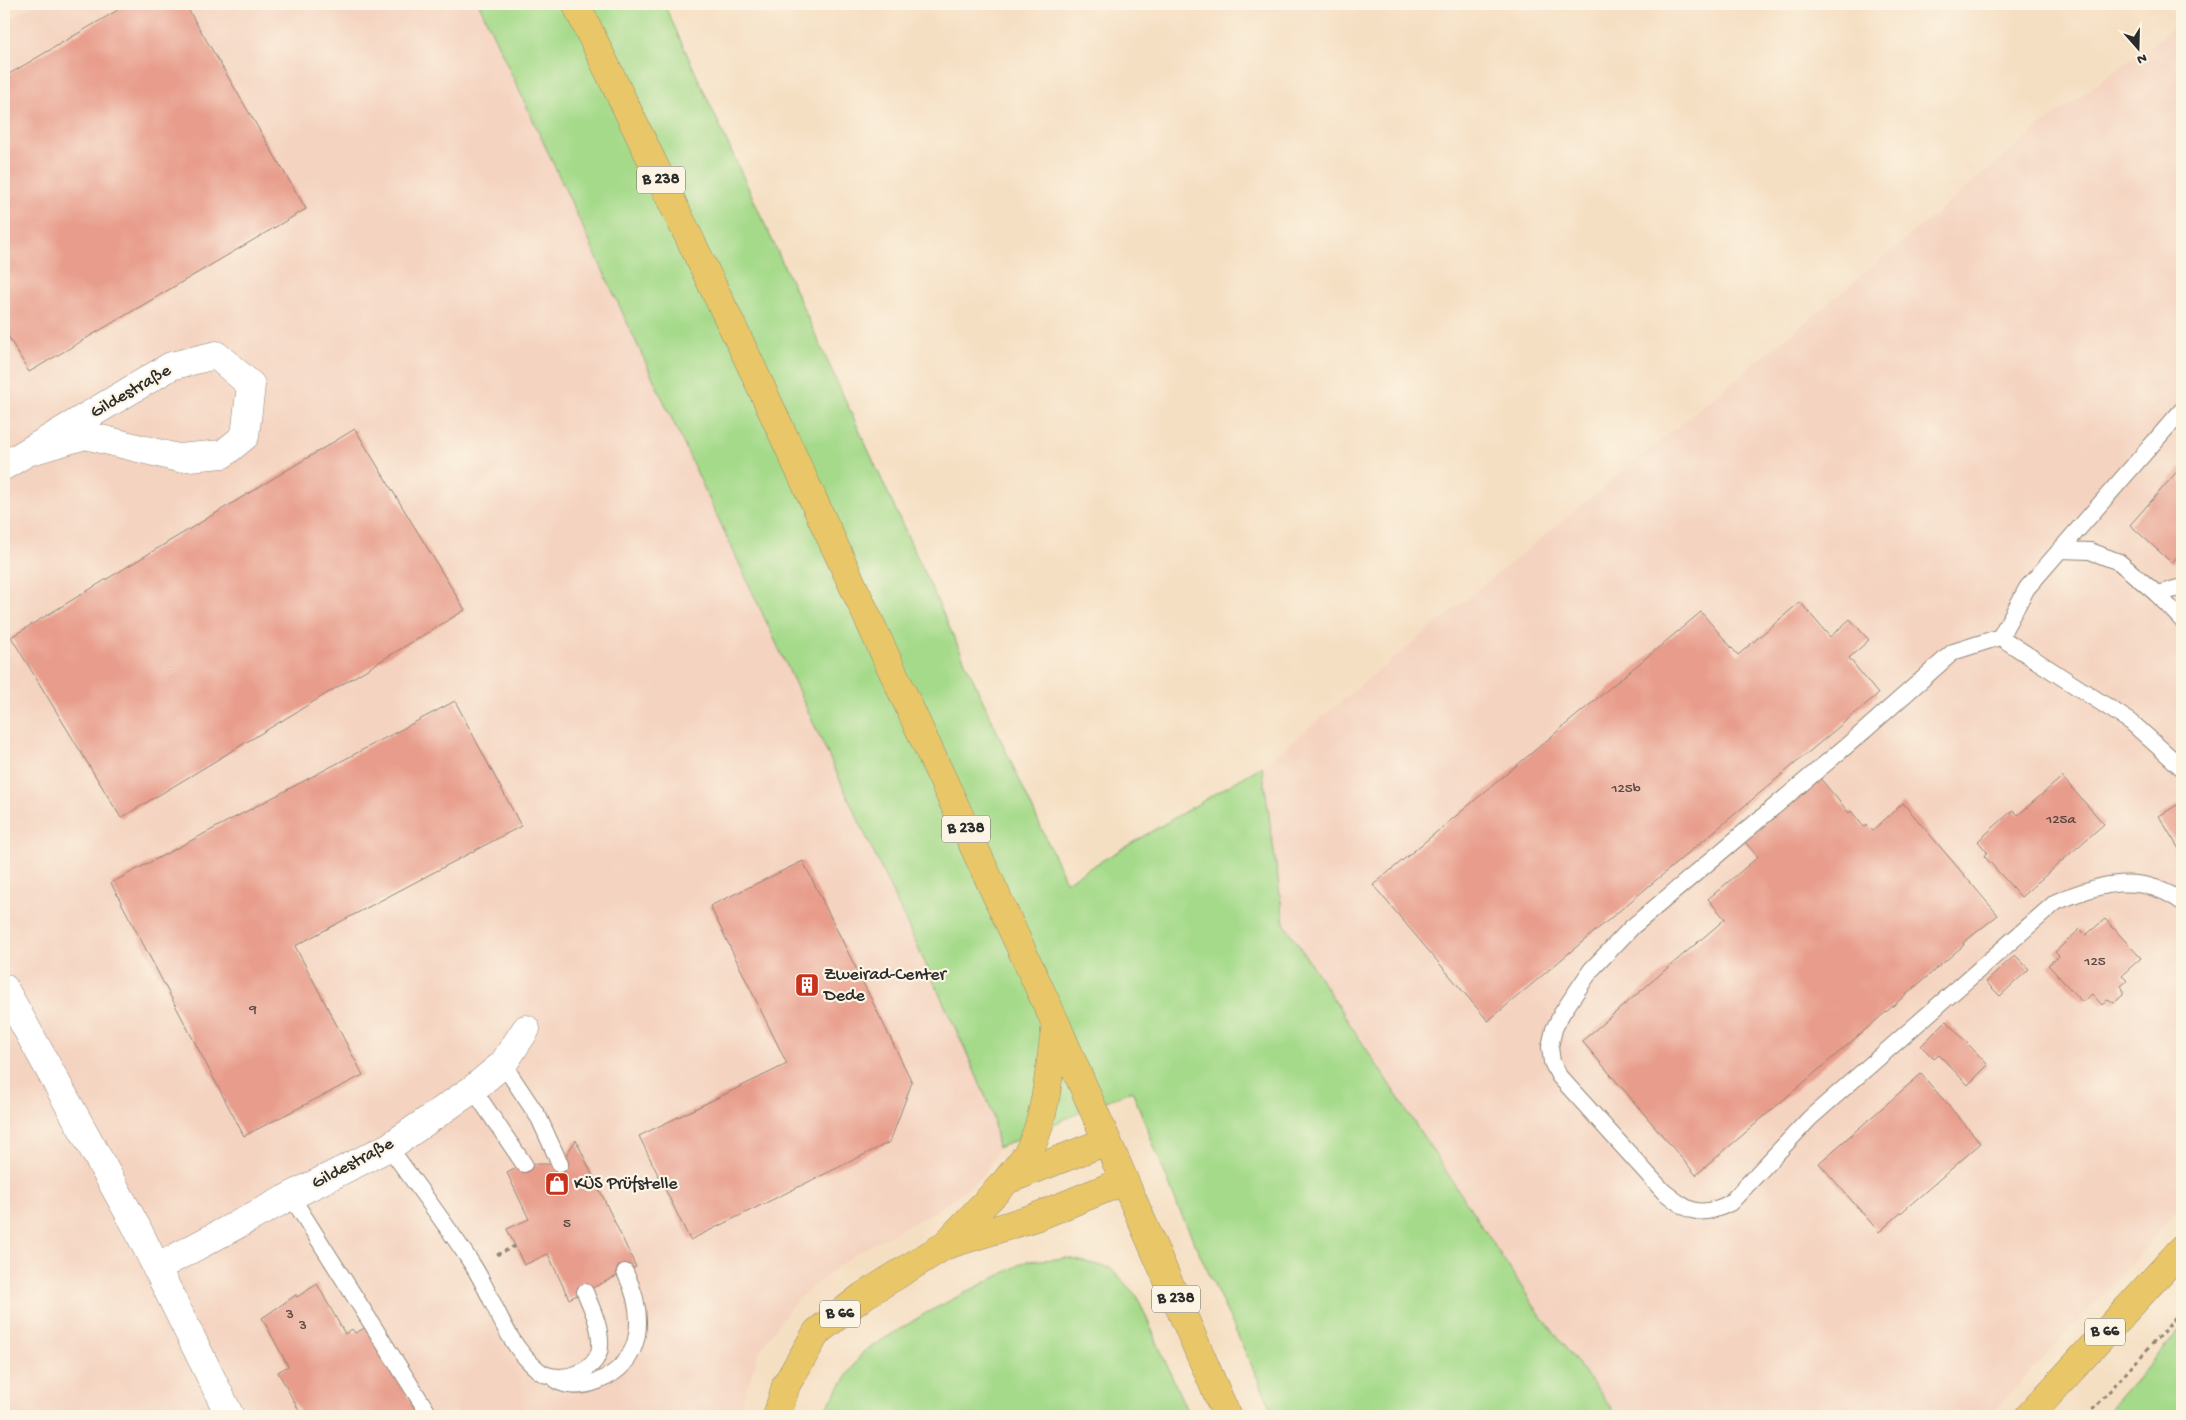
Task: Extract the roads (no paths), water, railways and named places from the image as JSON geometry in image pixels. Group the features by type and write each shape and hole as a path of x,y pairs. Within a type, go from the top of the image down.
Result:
{"main road":[{"name":"B 238","path":"576,4 755,375 1056,1024 1226,1416"},
{"name":"B 66","path":"944,1246 1007,1180 1027,1155 1035,1135 1044,1102 1056,1024"},
{"name":"B 66","path":"1007,1180 1107,1141"},
{"name":"B 66","path":"777,1416 786,1385 817,1332 863,1296 944,1246 1036,1217 1124,1182"},
{"name":"B 66","path":"2029,1416 2182,1249"}],"street":[{"name":"Gildestraße","path":"4,466 171,366 216,356 250,385 246,436 223,454 178,458 122,442 85,435 31,450"},
{"path":"4,988 136,1226 230,1416"},
{"name":"Gildestraße","path":"156,1268 291,1196 389,1147 472,1089 503,1064 526,1029"}],"lane":[{"path":"2182,410 2027,588 2000,637 1953,652 1864,731 1632,927 1591,970 1562,1013 1554,1030 1550,1047 1552,1062 1559,1076 1663,1191 1680,1204 1696,1212 1714,1211 1730,1203 1810,1118 2056,902 2085,889 2115,882 2143,885 2170,893 2182,902"},
{"path":"2060,550 2090,551 2119,562 2157,594 2182,620"},
{"path":"2157,594 2182,587"},
{"path":"2000,637 2130,722 2182,768"},
{"path":"503,1064 539,1118 560,1164"},
{"path":"472,1089 524,1164"},
{"path":"389,1147 474,1266 504,1328 528,1361 540,1372 564,1385 587,1385 611,1376 632,1353 640,1322 638,1304 625,1272"},
{"path":"291,1196 430,1416"},
{"path":"540,1372 566,1377 591,1365 597,1358 600,1347 599,1335 596,1320 585,1292"}],"place":[{"name":"Zweirad-Center Dede","path":"807,985"},
{"name":"KÜS Prüfstelle","path":"557,1184"}]}
